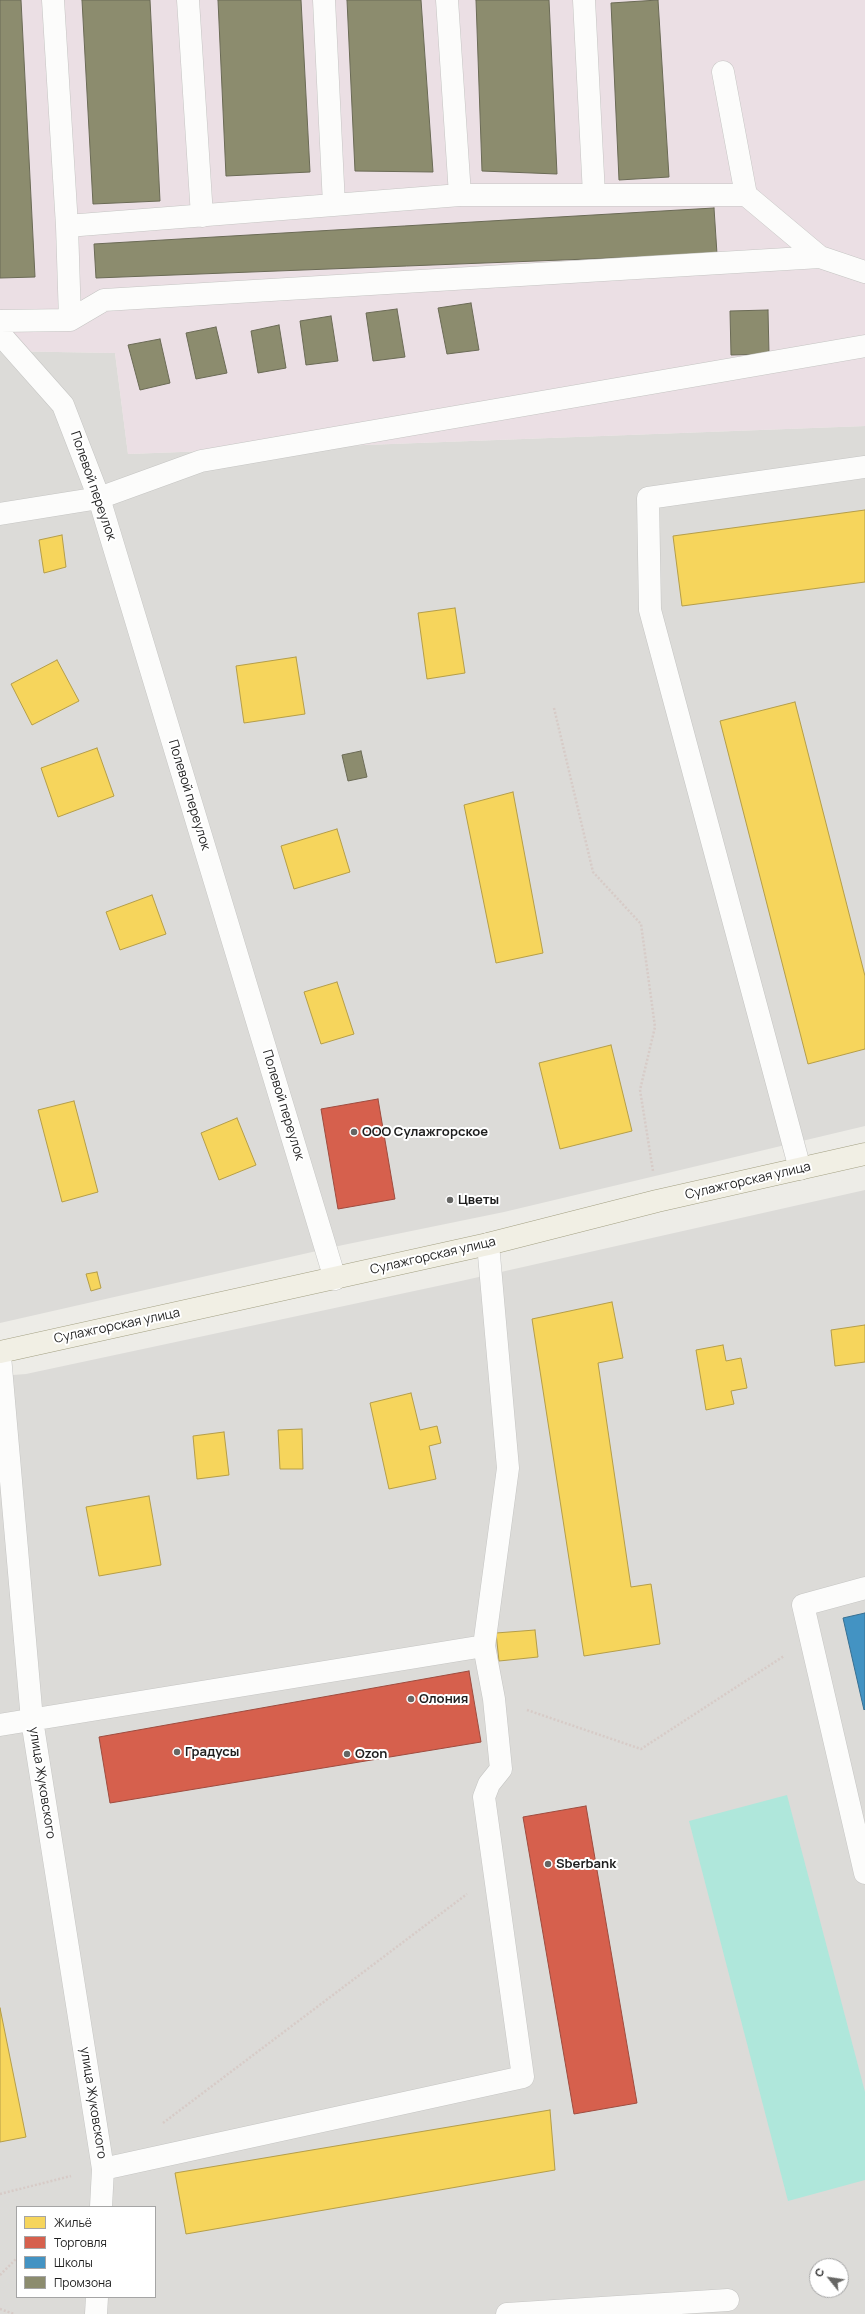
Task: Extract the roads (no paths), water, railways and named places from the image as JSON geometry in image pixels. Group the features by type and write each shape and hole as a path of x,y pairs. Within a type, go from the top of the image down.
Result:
{"main road":[{"name":"Сулажгорская улица","path":"0,1352 488,1244 657,1201 865,1154"}],"street":[{"path":"53,0 67,226 70,320"},
{"path":"188,0 202,216"},
{"path":"324,0 334,205"},
{"path":"447,0 460,195"},
{"path":"584,0 594,195"},
{"path":"723,72 746,195 820,257 865,272"},
{"path":"67,226 460,195 746,195"},
{"path":"0,320 70,320 104,300 820,257"},
{"name":"Полевой переулок","path":"0,334 63,405 99,498 335,1279"},
{"path":"0,514 99,498 200,461 865,346"},
{"path":"800,1169 650,610 648,498 865,467"},
{"path":"103,2168 523,2077 484,1797 489,1784 501,1769 494,1699 484,1646 508,1468 488,1244"},
{"name":"улица Жуковского","path":"0,1356 32,1720 103,2168 101,2206"},
{"path":"865,1588 803,1605 809,1639 865,1873"},
{"path":"0,1725 484,1646"},
{"path":"96,2314 97,2298"},
{"path":"508,2314 728,2300"}],"place":[{"name":"ООО Сулажгорское","path":"354,1132"},
{"name":"Цветы","path":"450,1200"},
{"name":"Олония","path":"411,1699"},
{"name":"Градусы","path":"177,1752"},
{"name":"Ozon","path":"347,1754"},
{"name":"Sberbank","path":"548,1864"}]}
